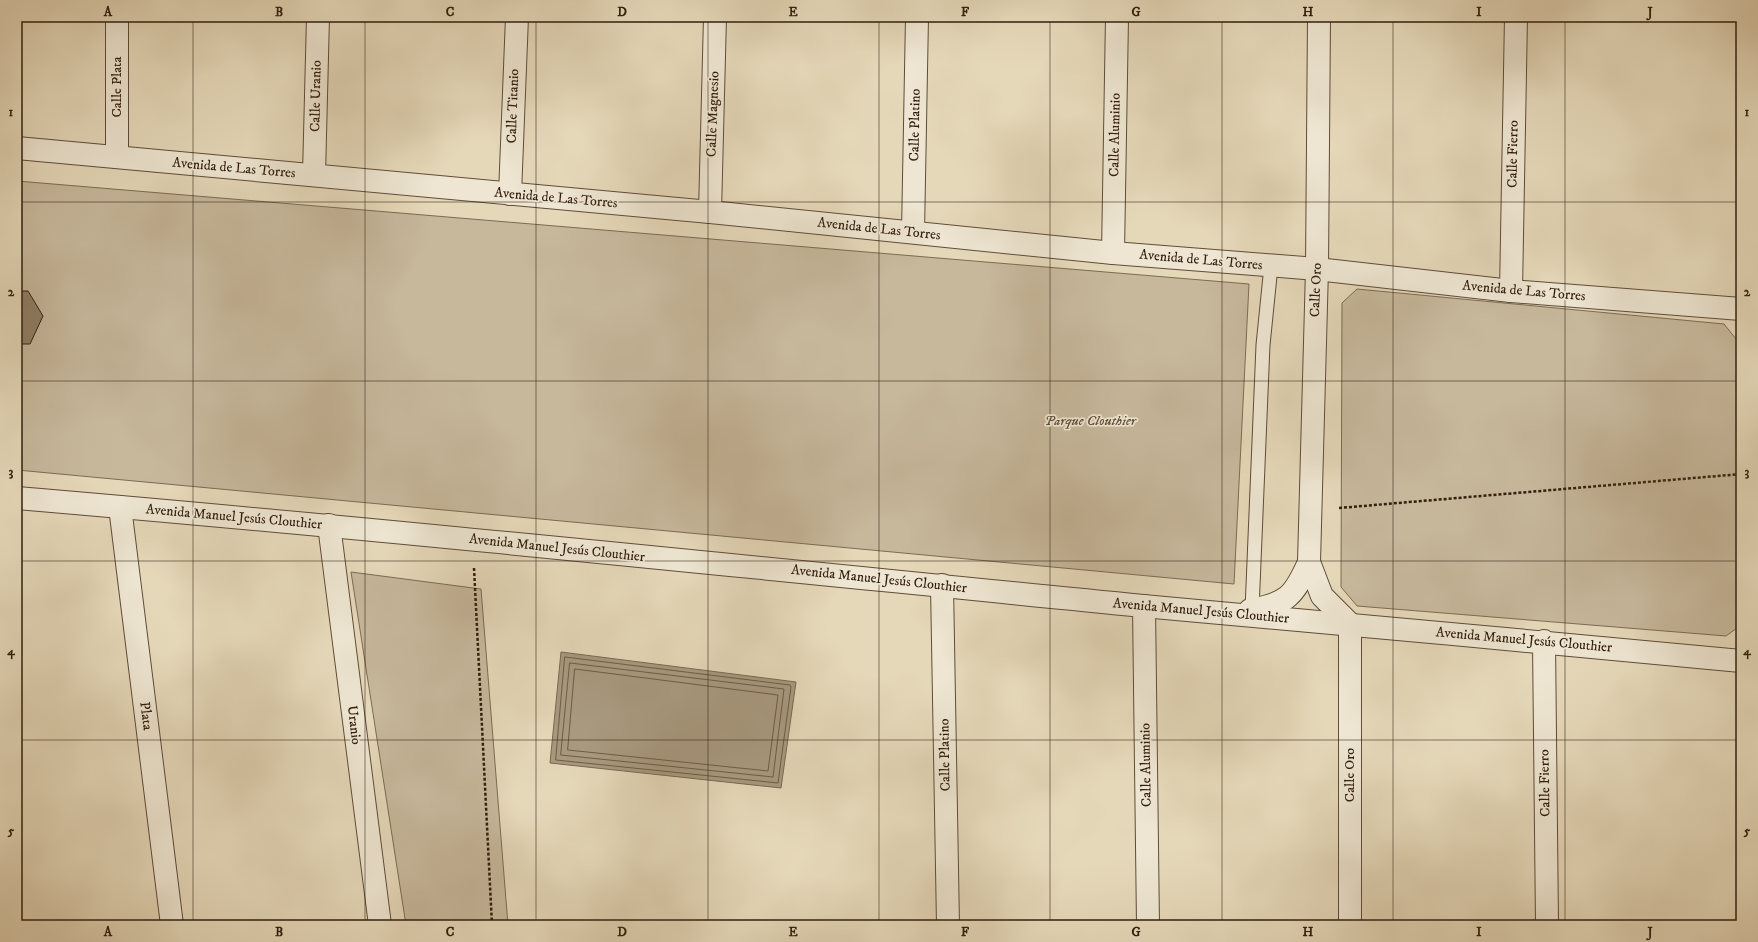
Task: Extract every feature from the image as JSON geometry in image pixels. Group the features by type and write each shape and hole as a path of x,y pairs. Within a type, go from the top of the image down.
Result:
{"street":[{"name":"Calle Plata","path":"117,17 117,157"},
{"name":"Calle Uranio","path":"314,175 318,17"},
{"name":"Calle Titanio","path":"510,194 517,17"},
{"name":"Calle Magnesio","path":"710,212 716,17"},
{"name":"Calle Platino","path":"912,232 917,17"},
{"name":"Calle Aluminio","path":"1112,253 1116,17"},
{"name":"Calle Oro","path":"1309,562 1317,269 1319,17"},
{"name":"Calle Fierro","path":"1511,290 1516,17"},
{"name":"Avenida de Las Torres","path":"17,148 710,212 1112,253 1317,269 1511,290 1741,309"},
{"name":"Avenida Manuel Jesús Clouthier","path":"17,498 329,525 1144,606 1544,641 1741,661"},
{"name":"Plata","path":"120,507 172,925"},
{"name":"Uranio","path":"329,525 380,925"},
{"path":"1229,614 1270,606 1286,599 1298,586 1309,562"},
{"path":"1309,562 1322,596 1350,624"},
{"name":"Calle Platino","path":"942,585 948,925"},
{"name":"Calle Aluminio","path":"1144,606 1148,925"},
{"name":"Calle Oro","path":"1350,624 1350,925"},
{"name":"Calle Fierro","path":"1544,641 1547,925"}],"lane":[{"path":"1252,610 1263,345 1271,266"}],"path":[{"path":"1310,510 1741,474"},
{"path":"472,540 492,925"}],"green space":[{"name":"Parque Clouthier","path":"17,181 1249,284 1234,584 17,470"},
{"path":"1357,289 1724,324 1740,344 1741,625 1726,636 1357,606 1341,587 1342,303"},
{"path":"351,572 481,589 508,925 406,925"}],"water":[{"path":"561,652 796,682 781,788 550,763"}],"building":[{"path":"17,291 28,291 43,316 30,344 17,344"}]}
